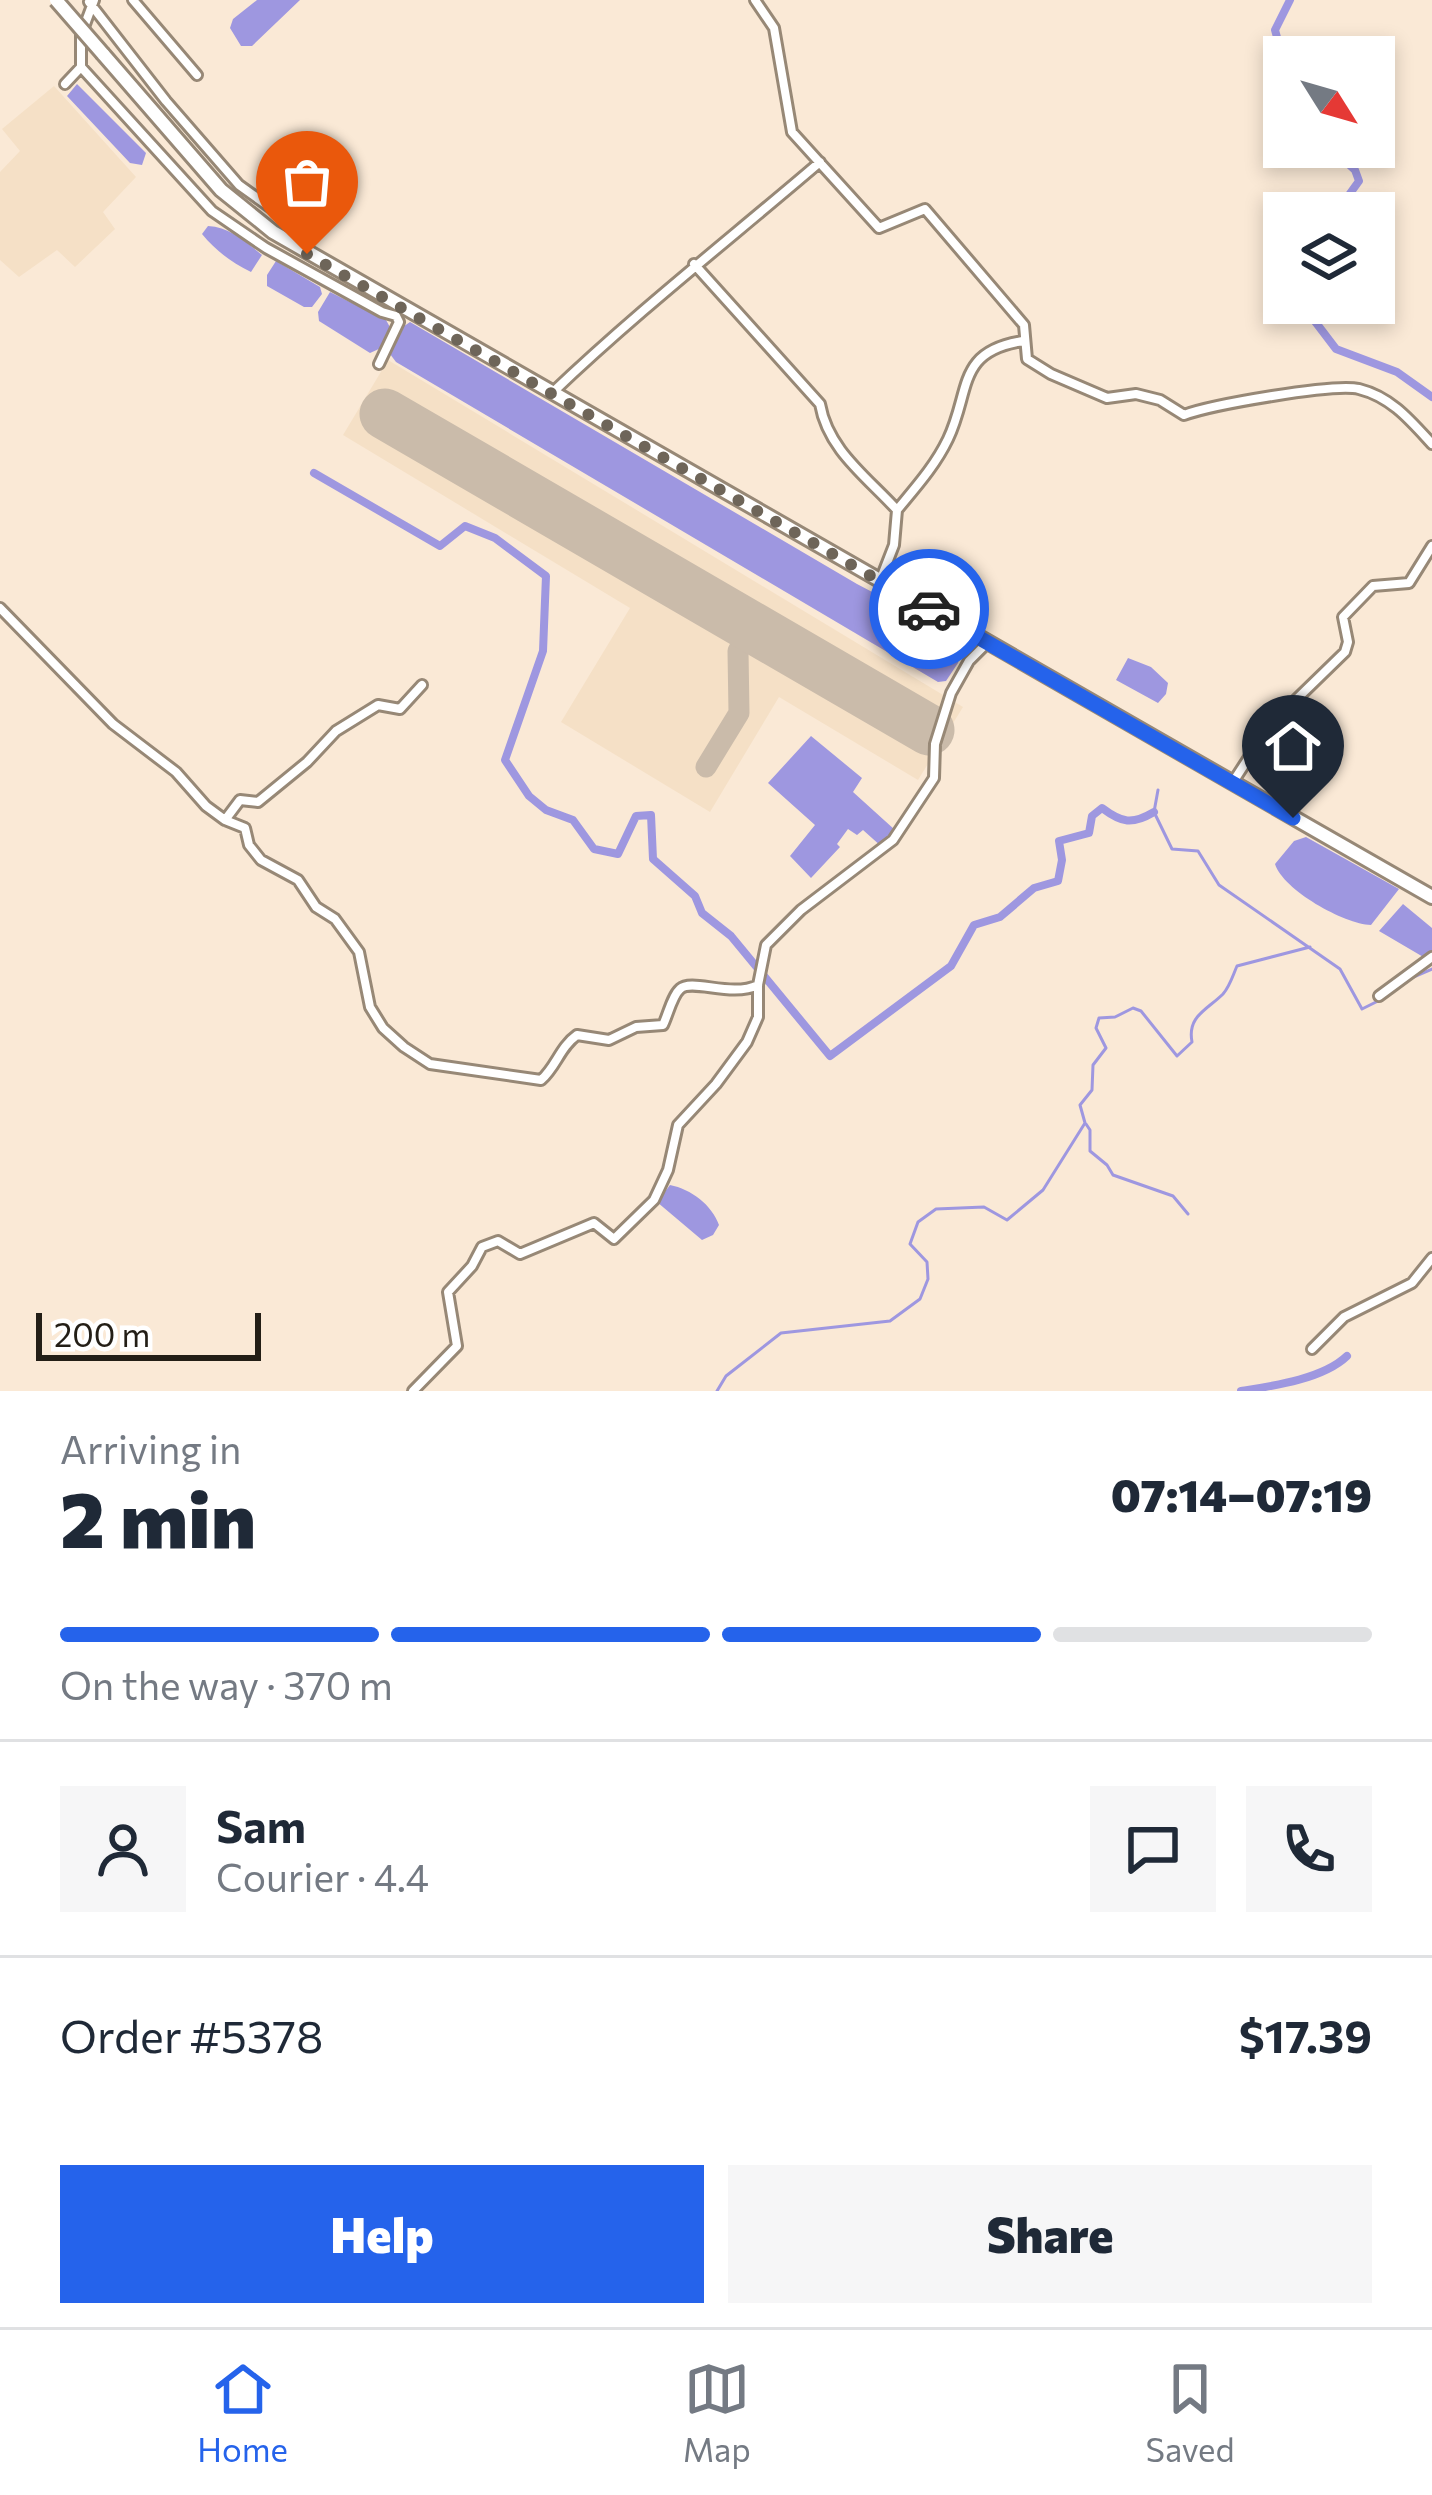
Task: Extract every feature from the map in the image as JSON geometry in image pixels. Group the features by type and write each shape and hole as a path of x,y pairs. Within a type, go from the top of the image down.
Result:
{"highway":[{"path":"56,0 206,174 251,217 550,394 1432,897"}],"street":[{"path":"133,0 197,75"},
{"path":"755,0 774,28 792,132 879,228 925,209 1024,325 1027,359 1107,398 1136,394 1160,400 1184,415 1212,404 1356,388 1398,406 1432,444"},
{"path":"91,1 81,35 81,67 212,211 266,248 396,316 399,322 379,364"},
{"path":"91,1 166,101 239,185 308,235"},
{"path":"65,84 81,67"},
{"path":"550,394 694,263 732,238 820,162"},
{"path":"694,263 820,404 823,425 839,449 897,510"},
{"path":"880,581 894,545 897,510 932,468 950,435 963,387 987,350 1023,341"},
{"path":"1232,783 1270,725 1345,652 1343,617 1373,586 1409,583 1432,546"},
{"path":"0,608 112,724 176,772 206,806 245,828 249,845 261,860 298,880 316,907 334,919 359,952 370,1006 382,1028 430,1064 541,1081 566,1042 577,1035 609,1040 636,1027 663,1025 676,991 689,984 742,993 758,985"},
{"path":"413,1391 457,1346 448,1292 482,1247 498,1241 520,1254 594,1222 614,1239 653,1199 668,1170 678,1125 747,1042 758,1017 766,945 801,910 893,840 934,778 935,744 951,693 969,661 987,644"},
{"path":"225,820 240,800 258,802 336,731 378,705 400,709 422,686"},
{"path":"1378,996 1432,957"},
{"path":"1312,1349 1344,1317 1412,1283 1432,1258"}],"shaded area":[{"path":"257,0 300,0 252,46 241,46 230,28 233,19"},
{"path":"77,84 146,153 142,165 130,163 67,96"},
{"path":"54,86 136,177 103,212 115,229 75,267 57,250 19,277 0,260 0,172 20,151 2,129"},
{"path":"208,226 231,232 262,255 251,272 207,240 202,234"},
{"path":"276,261 320,287 322,294 312,307 267,286 267,275"},
{"path":"330,292 386,320 391,329 381,348 370,353 319,321 318,312"},
{"path":"410,322 857,584 956,636 963,645 958,663 946,681 938,682 396,362 390,354 400,329"},
{"path":"388,360 963,707 918,780 779,697 710,812 561,722 630,608 343,435"},
{"path":"1128,658 1151,667 1168,683 1158,703 1116,680"},
{"path":"811,736 862,778 853,792 895,830 882,847 863,830 857,835 848,829 837,844 840,847 811,878 790,856 815,825 768,783"},
{"path":"1306,837 1399,889 1371,925 1316,904 1280,874 1275,864 1294,841"},
{"path":"1403,904 1432,928 1432,951 1425,958 1379,931"},
{"path":"670,1185 706,1205 719,1225 713,1235 702,1240 657,1202"}],"waterway":[{"path":"1277,36 1275,30 1290,0"},
{"path":"1351,192 1359,181 1353,168"},
{"path":"1317,324 1336,349 1397,372 1432,397"},
{"path":"314,473 440,546 465,526 495,538 546,576 543,651 505,760 529,796 546,810 573,820 594,849 618,854 636,816 651,815 653,859 695,896 702,913 731,936 830,1056 951,966 974,925 1000,917 1034,888 1058,881 1059,841 1089,833 1092,816 1102,808 1127,820 1154,812"},
{"path":"1158,790 1154,812 1172,849 1198,851 1219,885 1340,969 1362,1009 1380,1000"},
{"path":"717,1391 726,1376 781,1333 890,1321 920,1299 928,1279 927,1262 910,1244 918,1222 936,1209 984,1207 1007,1220 1043,1190 1085,1123 1080,1105 1092,1090 1093,1065 1106,1048 1096,1028 1099,1018 1133,1008 1141,1011 1177,1056 1192,1042 1195,1020 1225,991 1237,966 1310,947"},
{"path":"1407,980 1432,969"},
{"path":"1086,1124 1090,1151 1113,1175 1173,1196 1188,1214"},
{"path":"1241,1391 1311,1376 1347,1356"}],"taxiway":[{"path":"706,767 739,713 738,651 752,627"}],"runway":[{"path":"385,414 929,730"}],"way so far":[{"path":"307,254 929,609"}],"route":[{"path":"929,609 1293,818"}]}
